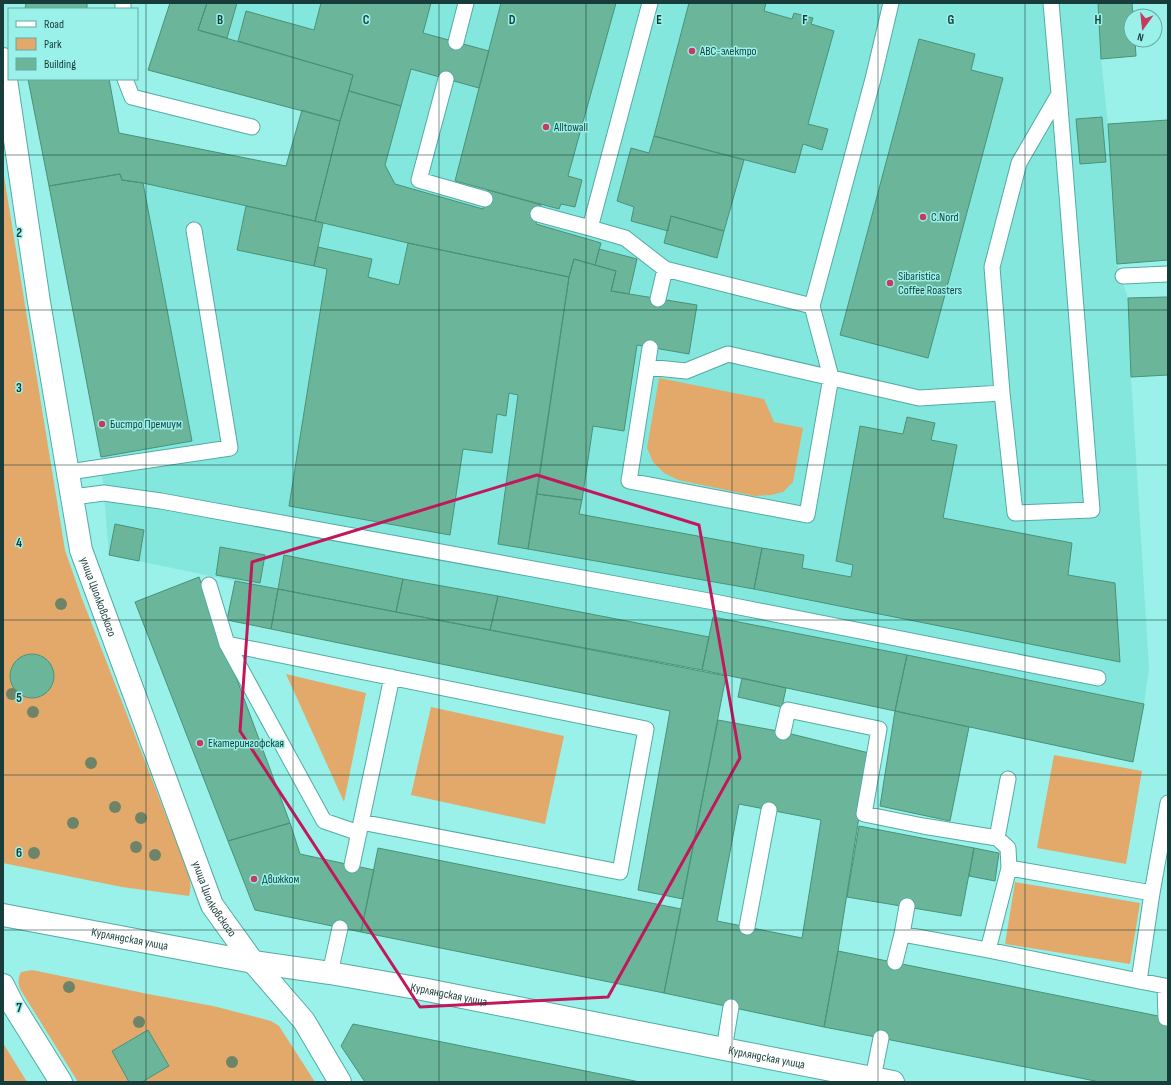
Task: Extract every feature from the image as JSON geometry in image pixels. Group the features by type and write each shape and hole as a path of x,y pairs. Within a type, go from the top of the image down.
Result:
{"street":[{"name":"улица Циолковского","path":"3,59 39,302 81,550 212,905 252,962 304,1021 340,1082"},
{"name":"Курляндская улица","path":"3,915 252,962 330,973 422,989 883,1080"},
{"path":"3,985 13,1005 61,1082"}],"lane":[{"path":"456,42 466,3"},
{"path":"590,228 650,3"},
{"path":"650,348 629,481 807,515 831,377 812,306 873,79 891,3"},
{"path":"1051,3 1059,94 1092,510 1015,513 1002,393 992,267 1019,163 1059,94"},
{"path":"446,79 419,180 485,199"},
{"path":"125,80 132,97 252,127"},
{"path":"538,214 625,238 664,269 812,306"},
{"path":"69,472 230,448 194,230"},
{"path":"658,299 664,269"},
{"path":"1123,276 1168,274"},
{"path":"647,368 686,371 728,354 919,398 1002,393"},
{"path":"73,497 104,493 161,501 714,602 1098,678"},
{"path":"209,585 227,644 324,821 620,872 646,729 227,644"},
{"path":"352,865 392,677"},
{"path":"783,732 788,710 879,729 864,814 922,832 997,838 1008,848 1009,868 988,950"},
{"path":"997,838 1008,779"},
{"path":"1139,981 1152,893 1168,803"},
{"path":"747,927 769,810"},
{"path":"1009,868 1152,893"},
{"path":"895,962 907,906"},
{"path":"330,973 340,928"},
{"path":"902,934 1165,986 1166,1018"},
{"path":"724,1049 731,1007"},
{"path":"881,1038 883,1080"}],"highlighted area":[{"path":"537,475 699,525 740,758 608,997 420,1007 240,731 252,562"}],"shaded area":[{"path":"207,3 1098,3 1117,264 1128,298 1131,377 1149,668 1133,762 742,678 235,581 109,555 101,457 49,186 120,174 143,183 315,221 353,75 198,30"}],"green space":[{"path":"3,170 65,550 81,596 189,875 189,896 122,887 3,863"},
{"path":"659,378 764,399 774,422 803,428 793,482 783,492 771,495 755,496 678,480 664,473 653,462 647,448"},
{"path":"286,674 366,693 344,802"},
{"path":"431,707 564,736 545,824 411,795"},
{"path":"1054,755 1142,771 1126,864 1037,848"},
{"path":"1015,882 1140,903 1130,964 1005,944"},
{"path":"32,970 213,1006 271,1021 279,1026 315,1082 78,1082 20,989 19,976 21,972"},
{"path":"3,1043 27,1082 3,1082"}],"building":[{"path":"26,3 87,3 87,8 25,8"},
{"path":"170,3 207,3 198,30 353,75 340,121 148,70"},
{"path":"207,3 237,3 227,38 198,30"},
{"path":"321,3 431,3 423,33 489,51 479,88 411,69 401,106 349,91 353,75 238,41 246,11 314,30"},
{"path":"501,3 616,3 568,176 582,180 575,207 561,204 559,209 455,181"},
{"path":"689,3 766,3 764,11 792,19 794,13 813,18 811,24 834,31 808,124 828,129 822,150 803,144 795,173 654,136"},
{"path":"1098,3 1132,3 1132,8 1123,8 1123,48 1136,48 1136,56 1101,59"},
{"path":"919,39 975,54 971,70 1003,78 928,358 840,335"},
{"path":"28,80 109,80 119,133 286,166 302,110 340,121 315,221 143,183 122,180 120,174 49,186"},
{"path":"349,91 401,106 385,165 395,184 483,209 488,190 541,205 536,224 601,243 595,265 574,259 569,277 408,243 315,221"},
{"path":"1102,117 1106,162 1080,164 1076,119"},
{"path":"1168,120 1168,260 1117,264 1108,124"},
{"path":"654,136 744,160 724,231 671,216 668,231 631,221 634,207 617,201 631,148 649,153"},
{"path":"120,174 122,180 143,183 192,441 101,457 49,186"},
{"path":"246,206 323,223 314,266 237,250"},
{"path":"671,216 724,231 717,258 664,243"},
{"path":"408,243 569,277 528,549 498,544 518,395 509,393 506,416 497,414 492,453 463,449 450,535 289,506 327,269 314,266 318,247 372,259 368,277 399,285"},
{"path":"599,249 637,259 629,294 611,291 616,271 595,265"},
{"path":"574,259 616,271 611,291 697,305 689,354 637,345 624,431 593,426 582,500 537,494 569,277"},
{"path":"1168,297 1168,375 1131,377 1128,298"},
{"path":"907,417 935,423 931,440 957,445 943,518 1072,543 1068,575 1115,583 1120,662 754,589 762,548 804,555 802,568 851,577 853,565 836,561 860,426 903,434"},
{"path":"537,494 582,500 579,514 762,548 754,589 528,549"},
{"path":"115,524 144,530 139,561 109,555"},
{"path":"220,547 265,555 260,583 216,575"},
{"path":"284,555 403,579 396,612 278,589"},
{"path":"199,577 290,823 228,841 135,602"},
{"path":"403,579 498,596 490,630 396,612"},
{"path":"235,581 278,589 271,629 227,620"},
{"path":"278,589 726,676 683,899 638,890 670,711 271,629"},
{"path":"498,596 709,637 702,670 490,630"},
{"path":"713,617 907,655 895,711 702,670"},
{"path":"28,654 36,654 48,660 54,672 54,680 48,692 36,698 28,698 16,692 10,680 10,672 16,660"},
{"path":"907,655 1144,704 1133,762 895,711"},
{"path":"742,678 786,688 782,707 738,697"},
{"path":"895,711 969,727 950,821 880,806"},
{"path":"718,720 783,732 869,753 838,951 824,1027 664,993","holes":["739,804 821,820 802,938 717,921"]},
{"path":"290,823 300,854 374,870 361,932 255,910 228,841"},
{"path":"859,826 974,848 961,916 847,897"},
{"path":"378,848 681,909 664,993 361,932"},
{"path":"974,848 999,853 995,881 969,876"},
{"path":"838,951 1168,1018 1168,1082 1100,1082 824,1027"},
{"path":"353,1024 640,1082 365,1082 341,1046"},
{"path":"148,1030 169,1066 142,1082 129,1082 112,1051"}],"place":[{"name":"АВС-электро","path":"692,51"},
{"name":"Alltowall","path":"546,127"},
{"name":"C.Nord","path":"923,217"},
{"name":"Sibaristica Coffee Roasters","path":"890,283"},
{"name":"Бистро Премиум","path":"102,424"},
{"name":"Екатерингофская","path":"200,743"},
{"name":"Движком","path":"254,879"}]}
